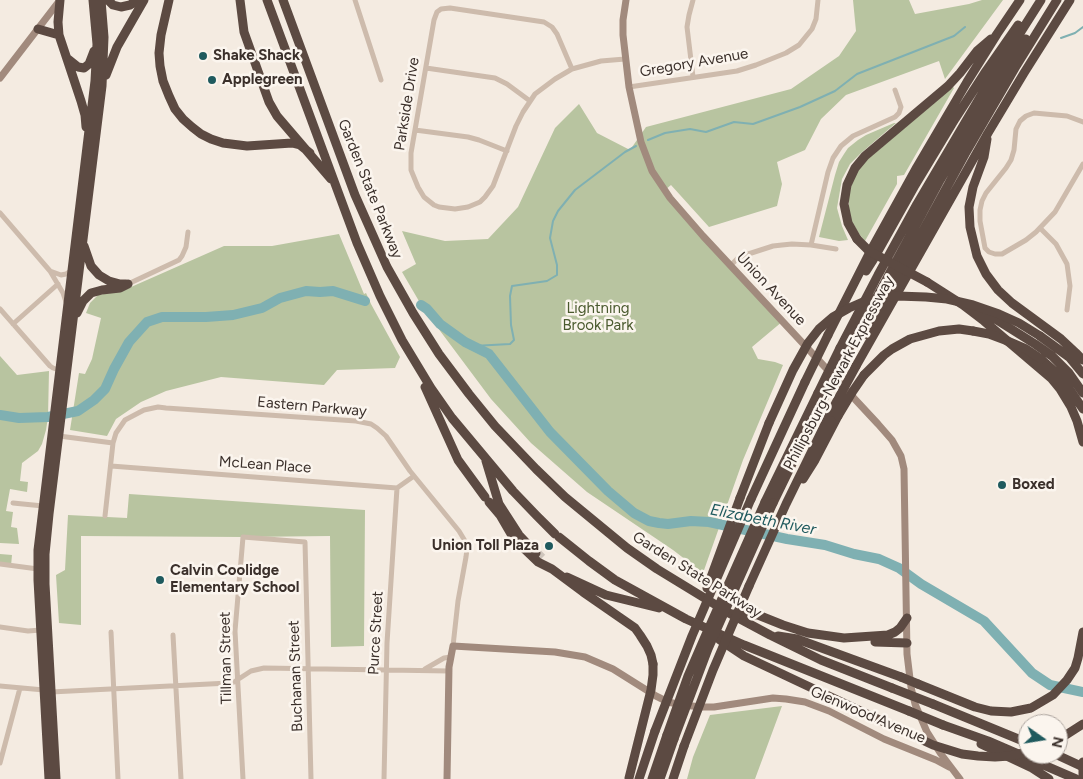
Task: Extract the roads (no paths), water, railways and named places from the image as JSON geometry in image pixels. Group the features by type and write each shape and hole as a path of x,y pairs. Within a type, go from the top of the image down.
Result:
{"highway":[{"path":"60,0 59,34 84,110 88,147"},
{"path":"49,779 45,554 57,431 60,370 95,81 97,44 93,0"},
{"path":"59,402 73,322 101,95 104,37 101,0"},
{"path":"108,0 113,5 121,7 130,5 137,0"},
{"path":"101,95 114,53 144,0"},
{"path":"169,0 161,35 160,66 169,96 175,108 187,123 206,137 223,143 247,146 292,143 300,145 310,153"},
{"path":"240,0 244,32 269,102 277,116 334,183"},
{"name":"Garden State Parkway","path":"267,0 357,243 373,281 411,357 444,408 522,501 557,536 615,580 703,628 943,725 988,741 1076,779"},
{"name":"Garden State Parkway","path":"283,0 355,195 379,252 393,279 420,325 450,369 517,450 551,484 627,548 657,570 729,613 821,660 1018,739"},
{"name":"Phillipsburg-Newark Expressway","path":"640,779 655,731 692,636 751,499 828,335 874,244 917,167 997,34 1020,0"},
{"path":"843,305 873,260 955,119 1035,0"},
{"name":"Phillipsburg-Newark Expressway","path":"652,779 769,503 843,352 878,275 988,82 1041,0"},
{"name":"Phillipsburg-Newark Expressway","path":"843,352 949,164 998,82 1051,0"},
{"path":"856,366 872,324 940,199 989,112 1057,0"},
{"name":"Phillipsburg-Newark Expressway","path":"674,779 700,702 723,645 786,504 835,414 856,366 988,133 1070,0"},
{"path":"38,28 59,34"},
{"path":"997,34 977,51 948,86 866,156 855,168 846,185 844,204 848,223 857,239 869,251 963,304 1050,378 1060,389 1071,407 1083,442"},
{"path":"68,59 78,67 86,67 97,44"},
{"path":"988,133 984,157 972,187 969,207 970,227 977,256 986,274 998,290 1012,303 1065,343 1083,360"},
{"path":"83,241 91,266 99,275 105,280 128,284"},
{"path":"927,282 964,300 1042,348 1065,368 1079,394 1083,409"},
{"path":"73,322 80,305 91,293 120,288 128,284"},
{"path":"692,636 710,578 740,498 798,358 812,338 833,317 865,301 885,297 904,296 947,299 973,305 1019,323 1069,357 1083,374"},
{"path":"835,414 864,376 884,355 910,339 939,331 959,330 984,333 1006,340 1026,349 1041,359 1079,394 1083,417"},
{"path":"411,357 458,460 487,500 500,514 511,535 522,547 538,562 606,595 669,611"},
{"path":"56,779 41,630 38,568 43,506 57,431"},
{"path":"485,458 499,504 519,535 555,571 635,628 647,646 653,664 651,690 629,779"},
{"path":"729,613 758,616 808,632 869,642 907,643"},
{"path":"844,638 888,635 900,628 907,618"},
{"path":"703,628 744,656 933,745 962,754 978,756 995,757 1018,754"},
{"path":"770,635 797,639 901,677 975,707 996,712 1011,712 1031,708 1053,695 1064,684 1077,663 1083,632"},
{"path":"1068,734 1083,724"},
{"path":"943,725 1032,768 1050,779"},
{"name":"Phillipsburg-Newark Expressway","path":"660,779 670,737"},
{"path":"1068,760 1083,767"},
{"path":"1083,762 1083,777"}],"street":[{"path":"0,78 60,0"},
{"path":"355,0 381,80"},
{"name":"Union Avenue","path":"626,0 623,20 629,87 640,140 652,171 670,198 703,236 878,424 895,445 904,465 908,670 913,696 921,718 931,739 952,770"},
{"path":"693,0 687,27 693,77"},
{"name":"Gregory Avenue","path":"629,87 738,71 790,51 803,42 812,29 816,20 818,0"},
{"name":"Parkside Drive","path":"572,69 557,34 552,27 544,22 445,8 437,12 410,162 414,178 424,197 439,207 455,209 480,202 493,186 516,126 530,101 544,86 572,69 601,61 625,59"},
{"path":"426,68 495,78 507,84 530,101"},
{"path":"811,245 828,172 834,158 841,146 853,136 895,117 899,113 901,106 895,90"},
{"path":"1083,122 1067,116 1040,113 1030,114 1022,118 1016,129 1011,160 982,200 980,221 985,248 989,252 1002,254 1026,240 1040,228 1059,206 1083,164"},
{"path":"415,130 468,137 507,151"},
{"path":"0,212 50,271 64,296 67,312"},
{"path":"1040,228 1056,244 1066,264 1070,286 1067,310"},
{"path":"128,284 179,260 186,247 188,232"},
{"path":"731,265 739,257 773,246 792,244 836,249"},
{"path":"50,271 60,275 72,270"},
{"path":"13,324 58,284"},
{"path":"0,309 50,366 60,370"},
{"name":"Eastern Parkway","path":"105,516 113,443 116,433 125,420 144,410 158,407 371,424 384,433 414,476 459,530 466,545 466,557 458,601 453,646"},
{"path":"57,431 113,443"},
{"name":"McLean Place","path":"111,466 397,488"},
{"path":"397,488 414,476"},
{"name":"Purce Street","path":"384,779 387,643 397,488"},
{"path":"13,503 43,506"},
{"name":"Buchanan Street","path":"243,537 305,542 311,779"},
{"name":"Tillman Street","path":"243,537 235,631 243,779"},
{"path":"0,564 38,568"},
{"path":"0,627 28,631 41,630"},
{"path":"110,632 118,779"},
{"path":"174,635 181,779"},
{"path":"447,779 449,671 453,646"},
{"name":"Glenwood Avenue","path":"453,646 555,652 585,657 614,670 668,702 682,705 708,707 773,698 805,702 823,708 884,738 936,760 952,770"},
{"path":"422,670 444,658 451,657"},
{"path":"0,686 48,691 229,683 257,668 449,671"},
{"path":"0,763 20,688"},
{"path":"912,750 919,750 925,747 931,739"},
{"path":"952,770 960,779"}],"waterway":[{"path":"648,140 665,133 690,129 706,132 734,122 753,124 800,107 835,91 857,74 954,36 965,27"},
{"path":"1061,38 1075,33 1083,27"},
{"path":"473,346 510,344 514,340 511,325 510,296 512,286 547,281 557,275 557,265 550,238 553,221 558,211 575,190 625,152 636,146"},
{"name":"Elizabeth River","path":"0,415 19,418 48,417 78,411 94,400 105,389 129,342 147,322 162,317 233,315 262,308 280,298 306,291 333,291 365,301"},
{"name":"Elizabeth River","path":"421,305 440,324 465,342 489,354 550,432 608,491 634,513 649,521 659,523 709,522 787,539 825,545 879,559 899,568 921,584 984,621 1032,673 1050,685 1083,692"}],"tunnel":[{"path":"538,554 542,558"}],"place":[{"name":"Shake Shack","path":"203,56"},
{"name":"Applegreen","path":"212,80"},
{"name":"Boxed","path":"1002,485"},
{"name":"Union Toll Plaza","path":"549,546"},
{"name":"Calvin Coolidge Elementary School","path":"160,580"}],"park label":[{"name":"Lightning Brook Park","path":"598,318"}]}
